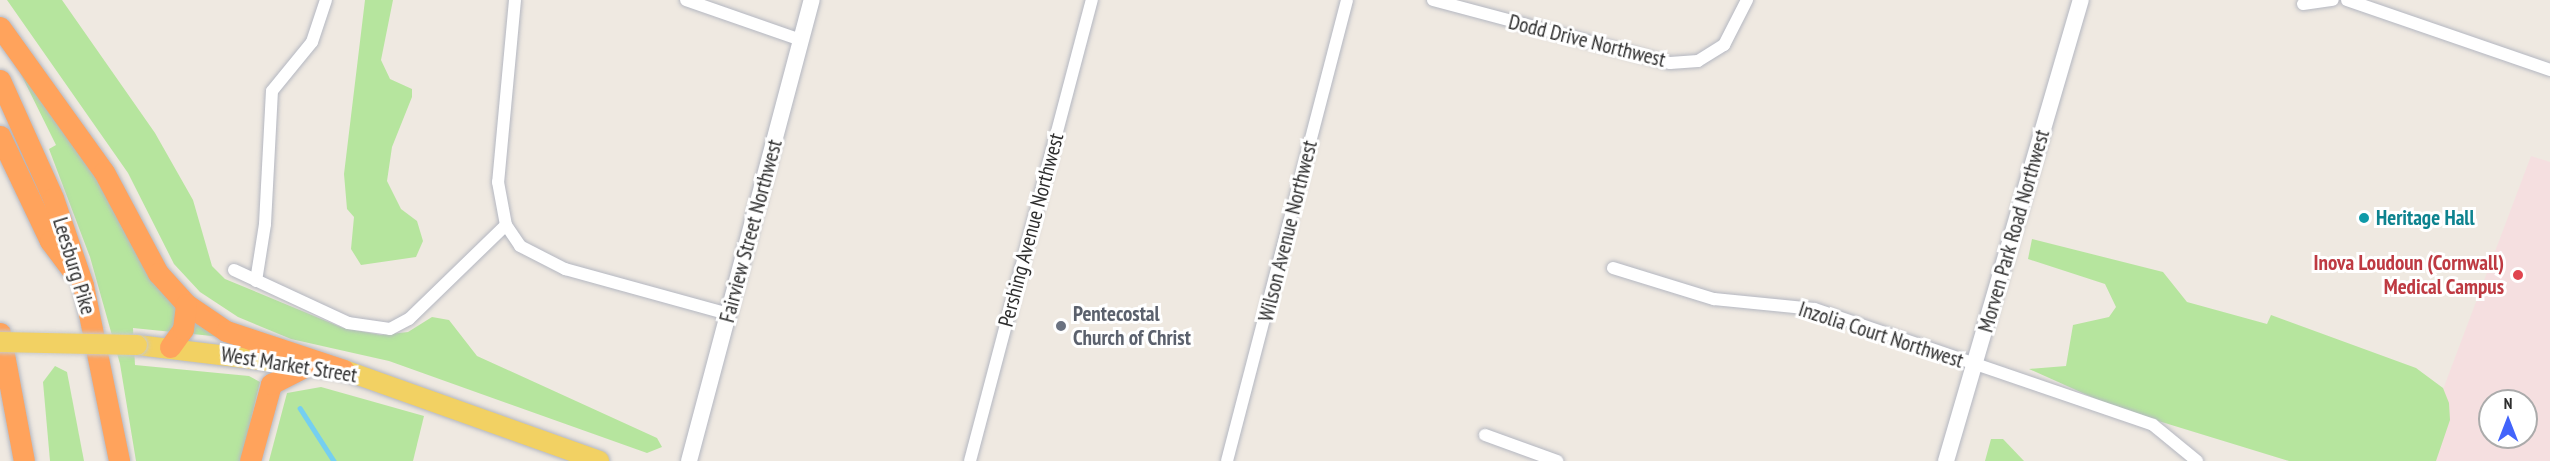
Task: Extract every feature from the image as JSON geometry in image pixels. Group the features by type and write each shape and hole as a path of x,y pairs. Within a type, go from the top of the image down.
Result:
{"highway":[{"path":"0,27 104,172 158,273 186,304 226,331 344,370"},
{"name":"Leesburg Pike","path":"0,80 53,198 83,285 119,461"},
{"path":"0,136 50,241 83,285"},
{"path":"170,348 183,329 186,304"},
{"path":"0,333 24,461"},
{"path":"250,461 271,384 304,367"}],"main road":[{"name":"West Market Street","path":"0,342 137,345 304,367 344,370 599,461"}],"street":[{"path":"256,281 265,224 272,91 312,42 326,0"},
{"path":"514,0 498,182 506,225 520,246 545,262 728,314"},
{"path":"686,0 801,40"},
{"name":"Fairview Street Northwest","path":"689,461 812,0"},
{"name":"Pershing Avenue Northwest","path":"970,461 1092,0"},
{"name":"Wilson Avenue Northwest","path":"1227,461 1347,0"},
{"name":"Dodd Drive Northwest","path":"1433,0 1642,57 1685,63 1724,45 1747,0"},
{"name":"Morven Park Road Northwest","path":"1946,461 2080,0"},
{"path":"2303,4 2333,0"},
{"path":"2347,0 2550,70"},
{"path":"234,270 348,323 390,329 409,319 506,225"},
{"name":"Inzolia Court Northwest","path":"1613,268 1714,299 1815,309 1974,366 2153,424 2197,461"},
{"path":"1485,435 1557,461"}],"shaded area":[{"name":"Inova Loudoun (Cornwall) Medical Campus","path":"2531,156 2550,162 2550,461 2416,461"}],"green space":[{"path":"7,0 62,0 155,133 193,200 212,266 225,279 343,328 381,335 408,332 432,317 449,320 477,356 657,438 662,447 647,453 389,361 291,339 238,317 200,292 174,264 128,173"},
{"path":"365,0 393,0 381,60 390,79 412,89 412,97 392,147 387,181 401,209 417,221 423,241 416,257 361,265 351,249 354,217 347,209 344,174"},
{"path":"11,54 103,189 222,337 133,328 135,365 249,376 260,382 241,461 136,461 120,364 90,257 49,149 56,145"},
{"path":"2032,239 2163,272 2187,302 2267,324 2271,315 2416,368 2443,388 2449,403 2450,420 2436,461 2289,461 2116,408 2029,369 2066,366 2073,325 2109,317 2116,307 2105,284 2028,259"},
{"path":"55,366 67,372 84,461 50,461 43,382"},
{"path":"321,387 424,416 413,461 269,461 287,393"},
{"path":"1991,439 2003,439 2024,461 1985,461"}],"waterway":[{"path":"300,408 334,461"}],"place":[{"name":"Heritage Hall","path":"2364,218"},
{"name":"Inova Loudoun (Cornwall) Medical Campus","path":"2518,275"},
{"name":"Pentecostal Church of Christ","path":"1061,326"}]}
